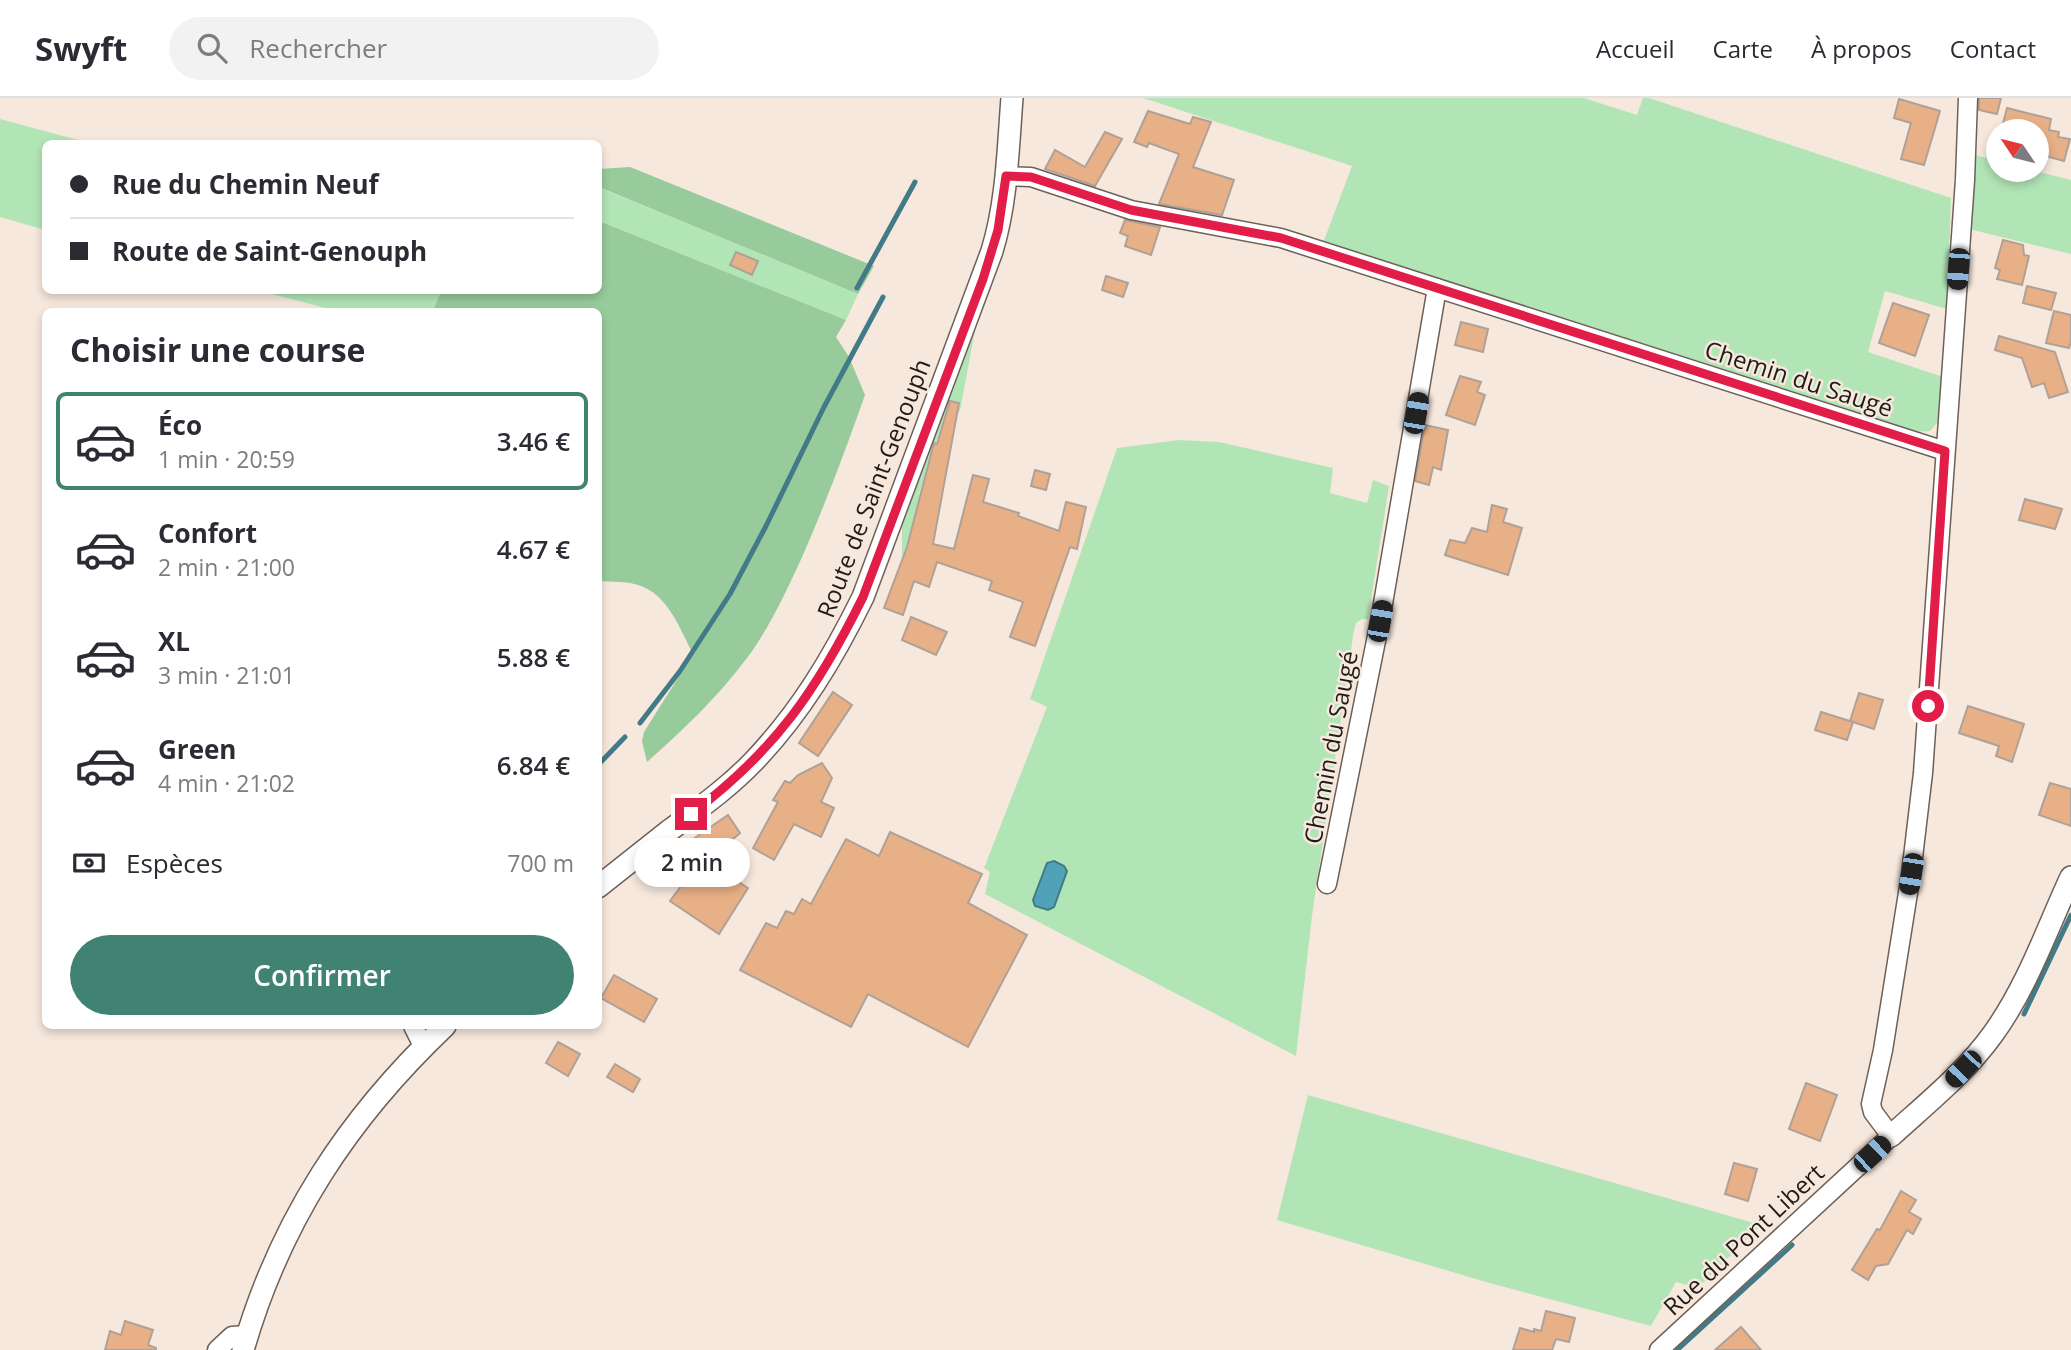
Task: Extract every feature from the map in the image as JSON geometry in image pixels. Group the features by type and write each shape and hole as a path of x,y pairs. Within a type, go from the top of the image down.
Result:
{"street":[{"name":"Route de Saint-Genouph","path":"602,884 711,799 752,763 799,708 839,646 863,597 983,279 998,230 1006,176 1012,98"},
{"path":"1968,98 1965,180 1922,786 1890,1010 1871,1104 1873,1112 1891,1136 1950,1082 1993,1034 2022,984 2071,877"},
{"name":"Chemin du Saugé","path":"1006,176 1031,177 1131,210 1281,238 1945,451"},
{"name":"Chemin du Saugé","path":"1327,884 1380,621 1437,288"},
{"path":"415,1029 423,1046"},
{"path":"217,1350 232,1336 245,1343 276,1256 293,1220 320,1175 345,1137 441,1029"},
{"name":"Rue du Pont Libert","path":"1659,1350 1891,1136"}],"green space":[{"path":"1143,98 1584,98 1637,115 1643,98 1649,98 1951,198 1947,309 1885,291 1868,352 1943,377 1937,423 1930,431 1913,432 1323,243 1352,166"},
{"path":"0,119 78,140 42,140 42,229 0,217"},
{"path":"1975,155 1986,158 1986,182 2049,182 2049,174 2071,180 2071,254 1969,229"},
{"path":"630,167 874,266 858,294 602,188 602,169"},
{"path":"602,189 858,294 846,320 602,222"},
{"path":"602,222 846,320 836,337 849,357 865,395 811,535 784,595 763,634 736,672 712,700 647,762 642,741 644,732 693,654 672,614 657,596 633,584 602,581 602,308 434,308 440,294 602,294"},
{"path":"272,294 440,294 435,308 325,308"},
{"path":"978,314 960,411 955,414 956,426 944,424 940,430 902,557 905,509"},
{"path":"1179,440 1219,442 1333,468 1330,493 1367,503 1373,480 1389,486 1368,619 1356,623 1354,630 1312,916 1296,1056 985,894 990,872 984,868 1047,707 1030,699 1117,448"},
{"path":"1308,1095 1761,1225 1698,1288 1676,1282 1651,1326 1486,1282 1277,1220"}],"water":[{"path":"1054,861 1064,866 1067,871 1054,907 1048,910 1035,906 1033,900 1047,863"}],"building":[{"path":"1979,98 2001,98 1997,114 1979,110"},
{"path":"1899,99 1940,111 1924,165 1901,159 1911,123 1894,118"},
{"path":"2007,108 2051,119 2049,130 2049,119 2004,119"},
{"path":"1148,111 1190,124 1193,117 1211,122 1193,167 1234,180 1222,215 1159,204 1179,154 1149,143 1147,147 1134,142"},
{"path":"2049,130 2059,132 2058,137 2070,139 2064,161 2049,157"},
{"path":"1105,132 1122,139 1095,186 1045,169 1055,150 1085,167"},
{"path":"1125,220 1160,227 1151,255 1125,246 1128,236 1120,233"},
{"path":"2003,240 2023,245 2024,255 2029,256 2022,285 1997,279 2000,270 1995,268"},
{"path":"736,252 758,261 752,275 730,265"},
{"path":"1106,276 1128,283 1123,297 1102,290"},
{"path":"2027,286 2056,293 2051,310 2023,303"},
{"path":"1893,303 1929,315 1915,356 1879,343"},
{"path":"2054,311 2071,315 2069,348 2046,343"},
{"path":"1461,322 1488,329 1483,352 1455,345"},
{"path":"1999,336 2055,352 2068,392 2049,398 2044,383 2032,387 2022,358 1995,350"},
{"path":"1460,376 1481,382 1477,392 1485,395 1475,425 1446,415"},
{"path":"950,401 959,403 933,544 954,549 973,475 989,479 983,502 1019,513 1018,516 1059,531 1066,502 1086,507 1077,549 1070,547 1035,646 1010,637 1023,602 989,590 992,581 937,562 929,587 914,581 903,615 884,608 907,547 934,443 937,444"},
{"path":"1425,425 1448,430 1441,470 1433,467 1429,485 1415,481"},
{"path":"1035,470 1050,474 1046,490 1031,486"},
{"path":"2025,499 2062,509 2055,529 2019,520"},
{"path":"1492,505 1507,509 1503,522 1522,528 1508,575 1445,555 1450,540 1465,543 1472,528 1487,532"},
{"path":"911,617 947,632 936,655 902,640"},
{"path":"833,692 852,705 818,756 799,743"},
{"path":"1859,693 1883,700 1874,729 1850,721"},
{"path":"1968,706 2024,724 2012,762 1996,756 1999,746 1959,733"},
{"path":"1821,712 1853,722 1847,740 1815,730"},
{"path":"822,763 832,778 821,802 834,808 821,837 794,824 774,860 753,848 778,802 773,800 785,781 790,783 798,775"},
{"path":"2050,783 2071,789 2071,826 2039,815"},
{"path":"728,815 740,833 707,861 748,888 719,934 670,901 681,886 664,867 689,842"},
{"path":"890,832 982,874 968,903 1027,935 968,1047 868,994 851,1027 740,970 766,923 777,928 786,911 794,914 802,899 811,904 846,839 879,856"},
{"path":"614,975 657,999 644,1022 602,996"},
{"path":"558,1042 580,1054 568,1076 546,1063"},
{"path":"615,1064 640,1079 633,1092 607,1077"},
{"path":"1806,1083 1837,1095 1820,1141 1789,1129"},
{"path":"1734,1163 1757,1169 1748,1201 1725,1194"},
{"path":"1901,1191 1916,1200 1909,1212 1921,1219 1913,1234 1907,1230 1888,1264 1876,1266 1868,1280 1852,1270 1877,1229 1880,1230"},
{"path":"1546,1311 1575,1318 1569,1342 1556,1339 1552,1350 1513,1350 1520,1328 1541,1331"},
{"path":"125,1321 153,1330 148,1345 156,1350 105,1350 110,1331 121,1335"},
{"path":"1741,1327 1761,1350 1715,1350"}],"waterway":[{"path":"857,288 915,182"},
{"path":"640,723 680,671 730,594 883,297"},
{"path":"602,761 625,737"},
{"path":"2024,1014 2071,915"},
{"path":"1677,1350 1792,1245"}],"route":[{"path":"691,814 752,763 818,681 839,646 863,597 983,279 998,230 1006,176 1031,177 1131,210 1281,238 1945,451 1928,706"}]}
